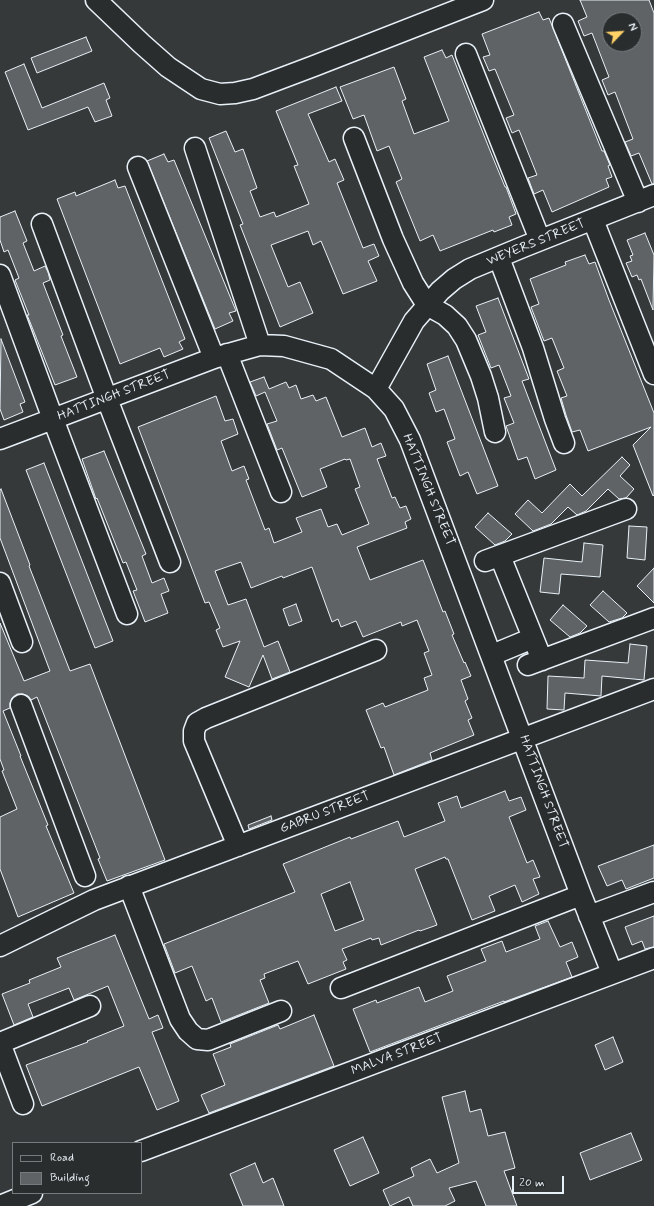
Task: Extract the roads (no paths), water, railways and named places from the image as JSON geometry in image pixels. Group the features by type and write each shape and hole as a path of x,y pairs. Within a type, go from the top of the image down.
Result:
{"street":[{"path":"96,0 168,67 201,89 220,94 235,93 253,89 322,64 484,0"},
{"path":"563,24 646,199"},
{"path":"466,54 540,240"},
{"path":"354,138 381,208 413,283 427,305 457,326 466,340 481,376 488,398 495,432"},
{"path":"195,148 260,345"},
{"path":"138,167 281,492"},
{"name":"WEYERS STREET","path":"376,389 414,321 440,291 454,279 470,269 646,199"},
{"path":"593,220 654,374"},
{"path":"42,224 170,562"},
{"path":"499,258 533,348 564,443"},
{"path":"0,275 127,614"},
{"name":"HATTINGH STREET","path":"0,439 220,356 260,345 284,346 331,359 376,389 394,409 410,440 581,895 612,973"},
{"path":"626,509 492,558 533,638 535,662 654,618"},
{"path":"0,583 22,642"},
{"path":"492,655 533,638"},
{"path":"238,846 194,741 194,732 197,724 206,718 376,650"},
{"name":"GABRU STREET","path":"0,946 89,888 129,886 654,689"},
{"path":"21,705 89,888"},
{"path":"129,886 180,1019 188,1031 197,1039 208,1040 281,1011"},
{"path":"589,916 654,892"},
{"path":"341,988 581,895"},
{"name":"MALVA STREET","path":"142,1152 654,958"},
{"path":"23,1104 0,1043 90,1006"},
{"path":"0,1206 30,1194"}]}
